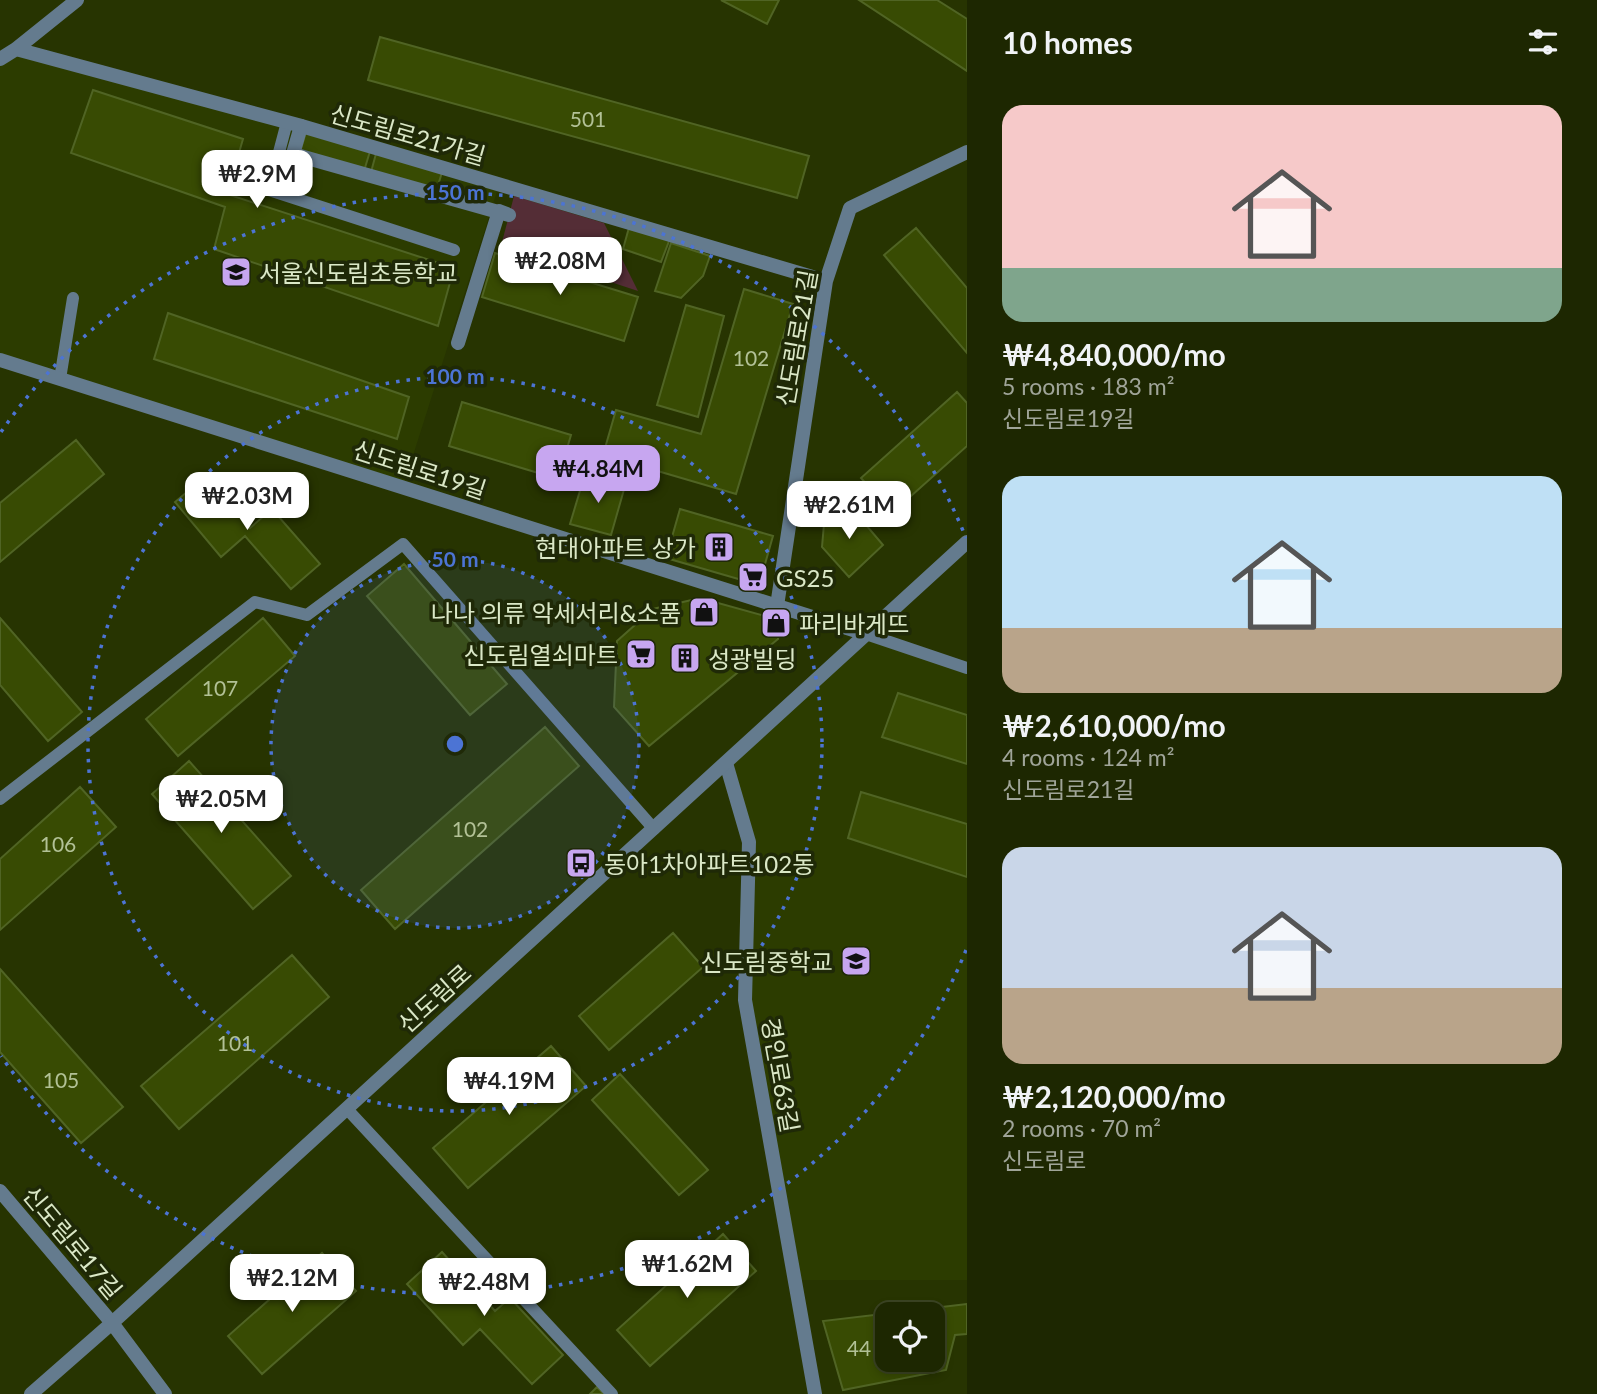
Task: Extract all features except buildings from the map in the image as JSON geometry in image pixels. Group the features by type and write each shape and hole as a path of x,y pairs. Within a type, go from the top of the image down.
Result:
{"street":[{"path":"0,59 77,0"},
{"name":"신도림로21가길","path":"16,49 294,124 826,281"},
{"path":"294,124 293,153 458,200 496,211 509,215 499,211 495,225 471,303 458,343"},
{"name":"신도림로21길","path":"777,606 826,281 850,208 967,152"},
{"name":"신도림로19길","path":"0,360 866,634"},
{"name":"신도림로","path":"31,1394 967,542"},
{"name":"경인로63길","path":"726,763 749,842 745,1000 815,1394"},
{"name":"신도림로17길","path":"0,1191 112,1323 165,1394"}],"lane":[{"path":"294,124 269,190 454,250"},
{"path":"60,379 73,298"},
{"path":"0,799 254,602 307,615 403,544 654,829"},
{"path":"866,634 967,667"},
{"path":"347,1109 612,1394"}],"shaded area":[{"name":"서울신도림초등학교","path":"16,49 499,185 403,487 0,360 0,59"},
{"path":"514,196 604,223 638,291 501,246"},
{"name":"신도림중학교","path":"866,634 967,668 967,1280 795,1280 745,1000 749,842 726,763"}],"place":[{"name":"서울신도림초등학교","path":"236,272"},
{"name":"현대아파트 상가","path":"719,547"},
{"name":"GS25","path":"753,577"},
{"name":"나나 의류 악세서리&소품","path":"704,612"},
{"name":"파리바게뜨","path":"776,623"},
{"name":"신도림열쇠마트","path":"641,654"},
{"name":"성광빌딩","path":"685,658"},
{"name":"동아1차아파트102동","path":"581,863"},
{"name":"신도림중학교","path":"856,961"}]}
